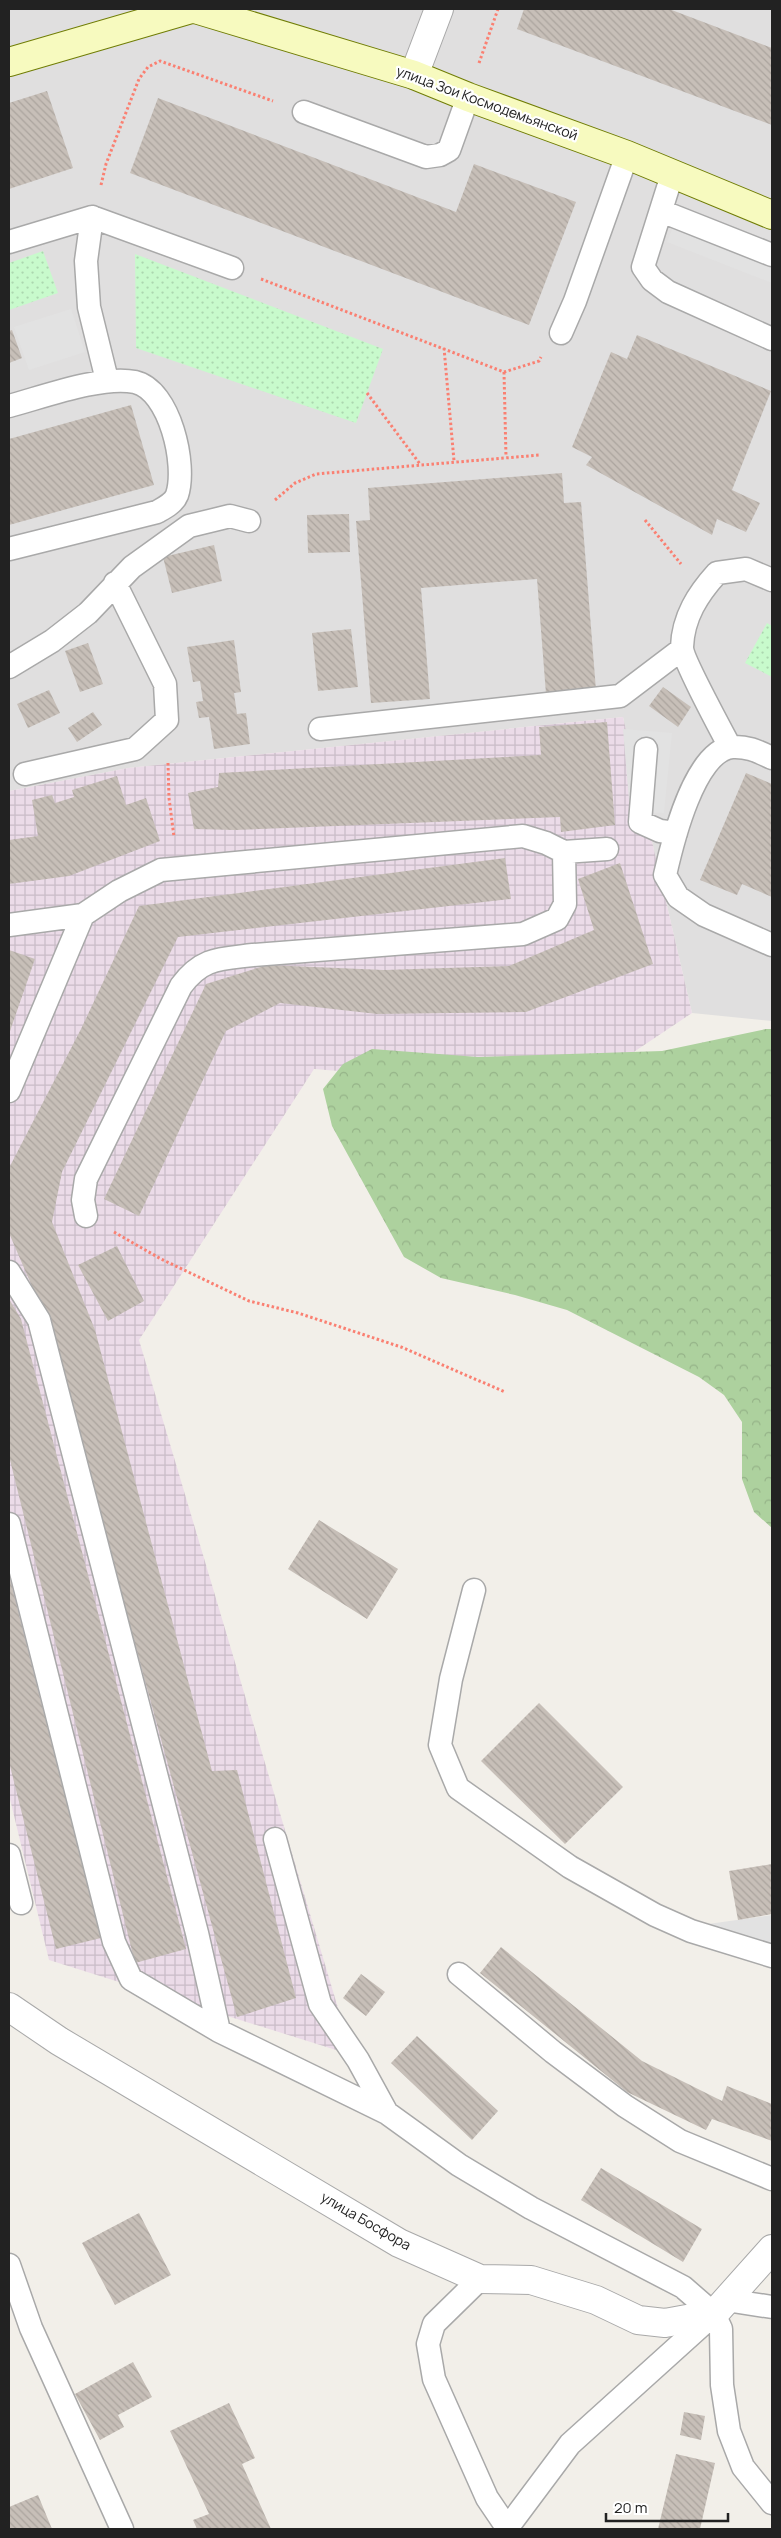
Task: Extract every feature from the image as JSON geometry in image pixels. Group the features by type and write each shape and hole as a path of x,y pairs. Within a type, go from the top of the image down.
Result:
{"main road":[{"path":"9,62 193,9"},
{"name":"улица Зои Космодемьянской","path":"193,9 414,75 468,97 627,154 672,175 772,215"}],"street":[{"path":"414,75 438,9"},
{"name":"улица Босфора","path":"9,2007 59,2041 399,2243 480,2279"},
{"path":"480,2279 531,2280 596,2300 638,2320 665,2323 720,2307 772,2248"}],"lane":[{"path":"304,112 426,157 440,155 449,150 468,97"},
{"path":"561,333 575,301 627,154"},
{"path":"672,175 643,267 652,280 668,292 772,339"},
{"path":"661,211 772,255"},
{"path":"9,242 92,217 232,268"},
{"path":"92,217 86,261 89,307 107,380"},
{"path":"9,406 107,380 137,382 157,396 169,420 180,465 176,495 171,504 157,512 9,549"},
{"path":"9,667 52,641 88,613 132,567 189,526 230,516 249,522"},
{"path":"730,747 682,649 687,617 702,590 717,573 746,569 772,580"},
{"path":"25,774 135,749 167,720 165,684 115,583"},
{"path":"320,729 620,696 682,649"},
{"path":"772,758 748,747 730,747 714,757 696,779 676,833 665,875 678,896 704,915 772,946"},
{"path":"646,749 640,822 660,831 676,833"},
{"path":"9,925 83,915 119,890 161,870 524,836 546,843 564,852 607,849"},
{"path":"86,1216 83,1200 86,1179 181,986 199,965 217,960 253,955 523,934 557,920 565,904 564,852"},
{"path":"9,1091 83,915"},
{"path":"9,1272 39,1320 197,1933 219,2031"},
{"path":"9,1524 114,1942 131,1978 219,2031 387,2113 459,2166 531,2208 720,2307 772,2307"},
{"path":"474,1590 451,1679 440,1746 458,1788 570,1867 655,1915 691,1931 772,1956"},
{"path":"275,1839 320,2004 358,2060 387,2113"},
{"path":"9,1855 21,1903"},
{"path":"459,1974 553,2052 633,2111 680,2141 772,2179"},
{"path":"9,2265 31,2328 122,2529"},
{"path":"480,2279 434,2324 428,2344 434,2379 487,2498 508,2528 570,2444 720,2307"},
{"path":"720,2307 722,2385 729,2431 744,2467 772,2503"}],"path":[{"path":"468,97 498,9"},
{"path":"106,164 139,79 148,67 160,61 304,112"},
{"path":"232,268 504,372 539,361 561,333"},
{"path":"444,348 454,460"},
{"path":"504,372 506,457"},
{"path":"366,393 420,464"},
{"path":"249,522 295,483 316,474 454,460 540,454"},
{"path":"645,520 702,590"},
{"path":"169,798 175,843"},
{"path":"86,1216 161,1259 233,1294 401,1347 505,1392"}],"shaded area":[{"path":"9,9 772,9 772,1021 692,1013 623,717 128,768 9,791"},
{"path":"680,210 772,246 772,283 667,242"},
{"path":"71,309 85,352 29,370 14,327"},
{"path":"623,717 692,1013 577,1090 314,1069 139,1340 352,2055 49,1960 9,1795 9,791 128,768"},
{"path":"623,729 672,733 664,813 630,812"},
{"path":"772,1915 772,1965 712,1948 708,1924"}],"green space":[{"path":"43,251 58,293 9,310 9,263"},
{"path":"135,254 383,349 356,423 136,348"},
{"path":"767,623 772,626 772,677 745,663"},
{"path":"772,1029 772,1528 754,1512 742,1479 742,1422 724,1395 699,1377 567,1310 515,1295 441,1278 404,1257 332,1126 323,1089 343,1064 372,1049 478,1057 662,1051"}],"building":[{"path":"524,9 669,9 772,48 772,125 517,29"},
{"path":"47,91 73,168 9,189 9,103"},
{"path":"158,98 456,212 474,164 576,202 529,325 130,173"},
{"path":"12,330 22,358 9,363 9,331"},
{"path":"637,335 771,391 732,490 760,503 746,532 717,519 712,535 586,465 592,457 572,447 611,352 627,359"},
{"path":"131,405 154,485 9,525 9,439"},
{"path":"562,473 564,503 581,502 596,690 546,694 537,579 421,588 430,699 371,703 356,521 370,520 368,488"},
{"path":"349,514 350,552 308,553 307,515"},
{"path":"214,545 222,581 172,593 163,557"},
{"path":"351,629 358,687 318,691 312,633"},
{"path":"234,640 241,692 234,693 237,714 246,713 250,744 214,749 209,717 199,718 196,702 203,701 200,681 193,682 187,647"},
{"path":"88,643 103,684 80,692 65,651"},
{"path":"663,687 691,707 678,727 649,706"},
{"path":"49,690 60,713 28,728 17,704"},
{"path":"93,712 102,725 77,742 68,728"},
{"path":"607,722 615,825 561,832 560,817 235,830 194,829 188,793 218,787 219,773 541,755 539,727"},
{"path":"746,773 772,784 772,897 742,884 737,895 700,880"},
{"path":"117,776 126,805 146,798 160,841 69,876 9,884 9,840 38,836 32,800 52,795 55,803 74,797 72,790"},
{"path":"505,858 511,899 178,937 62,1172 52,1222 95,1330 212,1771 237,1770 296,1998 237,2017 46,1319 9,1233 9,1168 81,1029 139,906"},
{"path":"620,863 653,964 526,1012 377,1014 280,1003 226,1031 139,1216 104,1199 206,984 267,965 384,970 509,966 594,930 578,879"},
{"path":"9,950 35,959 9,1034"},
{"path":"117,1246 144,1301 108,1321 78,1265"},
{"path":"9,1299 21,1319 186,1949 135,1963 9,1456"},
{"path":"319,1520 398,1569 367,1619 288,1569"},
{"path":"9,1575 101,1938 56,1949 9,1762"},
{"path":"539,1703 623,1787 565,1844 481,1761"},
{"path":"772,1864 772,1914 738,1920 729,1871"},
{"path":"501,1947 642,2061 722,2101 727,2086 772,2104 772,2141 712,2119 706,2130 627,2092 480,1973"},
{"path":"361,1974 385,1992 366,2016 343,1998"},
{"path":"417,2036 498,2111 472,2140 391,2063"},
{"path":"601,2168 702,2229 683,2262 581,2200"},
{"path":"139,2213 171,2275 115,2305 82,2243"},
{"path":"133,2362 152,2397 118,2415 124,2427 100,2440 75,2394"},
{"path":"229,2403 255,2458 242,2464 271,2529 197,2529 193,2520 209,2514 170,2431"},
{"path":"684,2412 705,2416 701,2440 680,2435"},
{"path":"676,2454 715,2463 700,2529 658,2529"},
{"path":"38,2495 52,2529 9,2529 9,2507"}]}
